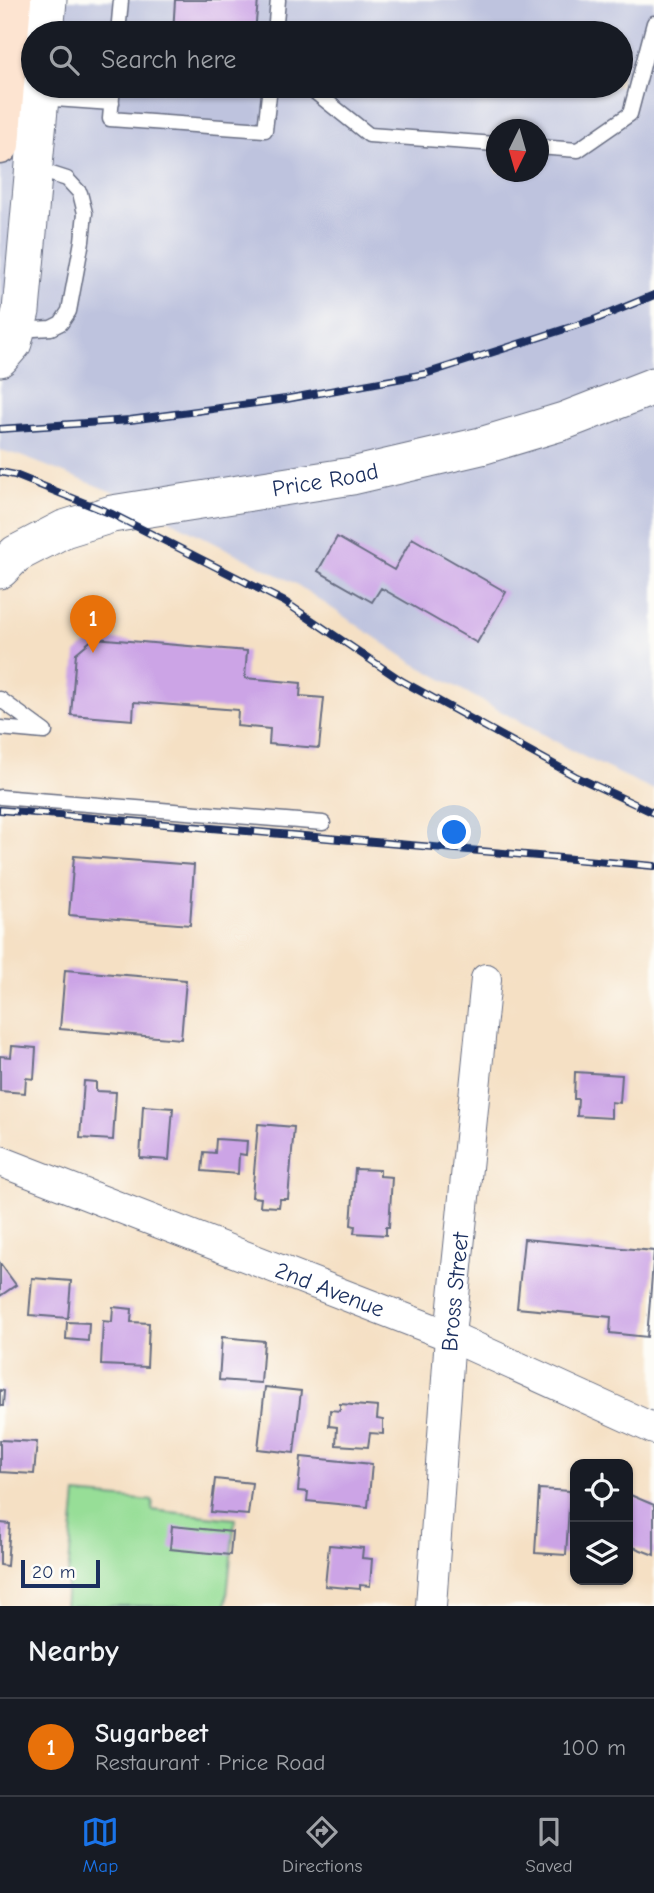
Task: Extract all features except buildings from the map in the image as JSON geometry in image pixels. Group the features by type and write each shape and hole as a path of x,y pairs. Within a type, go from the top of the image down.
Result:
{"main road":[{"path":"0,145 12,0"}],"street":[{"path":"46,21 48,0"},
{"path":"8,344 21,311 39,98"},
{"name":"Price Road","path":"0,570 16,554 64,529 112,514 352,476 481,446 564,421 654,386"},
{"name":"Bross Street","path":"431,1606 450,1336 486,979"},
{"name":"2nd Avenue","path":"0,1161 450,1336 654,1429"}],"lane":[{"path":"119,21 121,0"},
{"path":"276,21 278,0"},
{"path":"549,148 579,150 630,114 654,23"},
{"path":"79,98 112,103"},
{"path":"112,98 110,118 265,130 269,98"},
{"path":"323,98 369,135 486,143"},
{"path":"8,344 61,323 69,311 82,241 85,213 80,193 58,174 33,169"},
{"path":"0,699 45,732 0,728"},
{"path":"0,797 323,823"}],"shaded area":[{"path":"0,0 654,0 654,790 584,757 413,663 296,584 120,495 0,450"}],"green space":[{"path":"76,1494 153,1501 152,1510 235,1519 226,1606 65,1606"}],"railway":[{"path":"0,429 130,420 286,399 425,374 596,319 654,295"},
{"path":"0,472 15,475 112,514 285,602 402,681 575,776 654,813"},
{"path":"0,810 654,866"}],"place":[{"name":"Sugarbeet","path":"93,653"}]}
